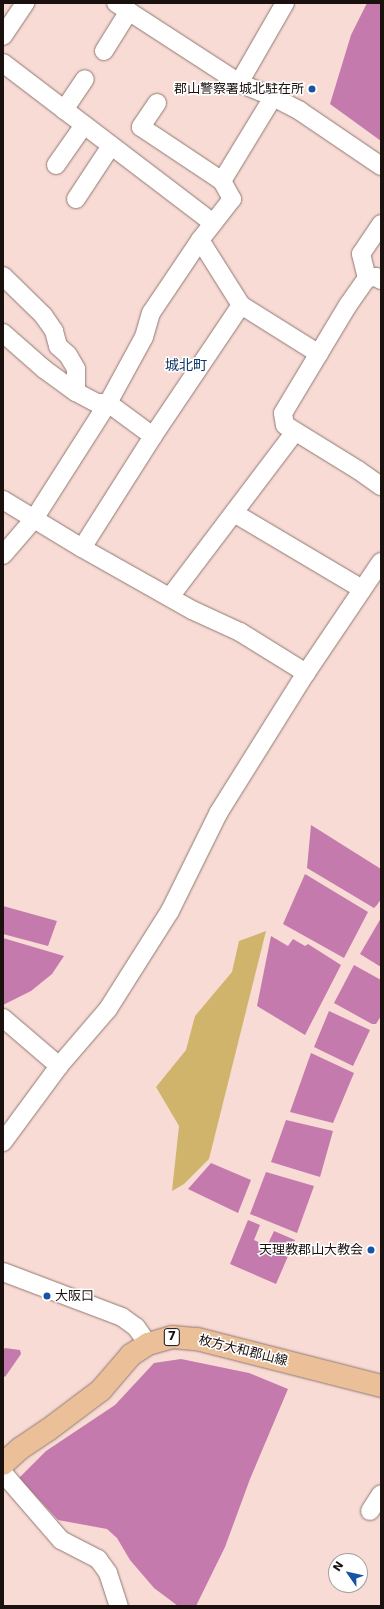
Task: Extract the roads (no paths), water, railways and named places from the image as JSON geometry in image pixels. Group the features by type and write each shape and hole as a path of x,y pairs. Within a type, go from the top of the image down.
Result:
{"main road":[{"name":"枚方大和郡山線","path":"3,1464 21,1448 48,1430 101,1390 131,1355 148,1344 172,1337 197,1339 381,1386"}],"street":[{"path":"3,36 25,3"},
{"path":"239,83 285,3"},
{"path":"104,51 123,7 239,83 273,97 300,111 381,166"},
{"path":"3,63 213,223"},
{"path":"64,110 84,79"},
{"path":"222,181 273,97"},
{"path":"3,555 34,519 108,403 144,337 151,313 200,240 232,199 222,181 141,127 157,103"},
{"path":"56,165 84,125"},
{"path":"76,199 111,146"},
{"path":"381,224 361,254 374,279 348,306 283,413 285,425 381,486"},
{"path":"200,240 241,304 319,354"},
{"path":"3,276 43,315 54,330 58,346 68,355 76,369 76,392"},
{"path":"82,548 153,436 241,304"},
{"path":"3,333 44,369 76,392 97,403 108,403 153,436"},
{"path":"170,597 295,432"},
{"path":"3,500 82,548 192,610 240,632 306,673"},
{"path":"234,513 362,589"},
{"path":"3,1142 59,1066 108,1009 170,911 218,812 306,673 381,562"},
{"path":"3,1018 59,1066"},
{"path":"3,1272 122,1317 136,1327 148,1344"},
{"path":"3,1473 61,1540 98,1559 108,1573 120,1606"},
{"path":"370,1512 381,1494"}],"place":[{"name":"郡山警察署城北駐在所","path":"312,89"},
{"name":"天理教郡山大教会","path":"371,1250"},
{"name":"大阪口","path":"47,1296"}],"district":[{"name":"城北町","path":"186,365"}]}
